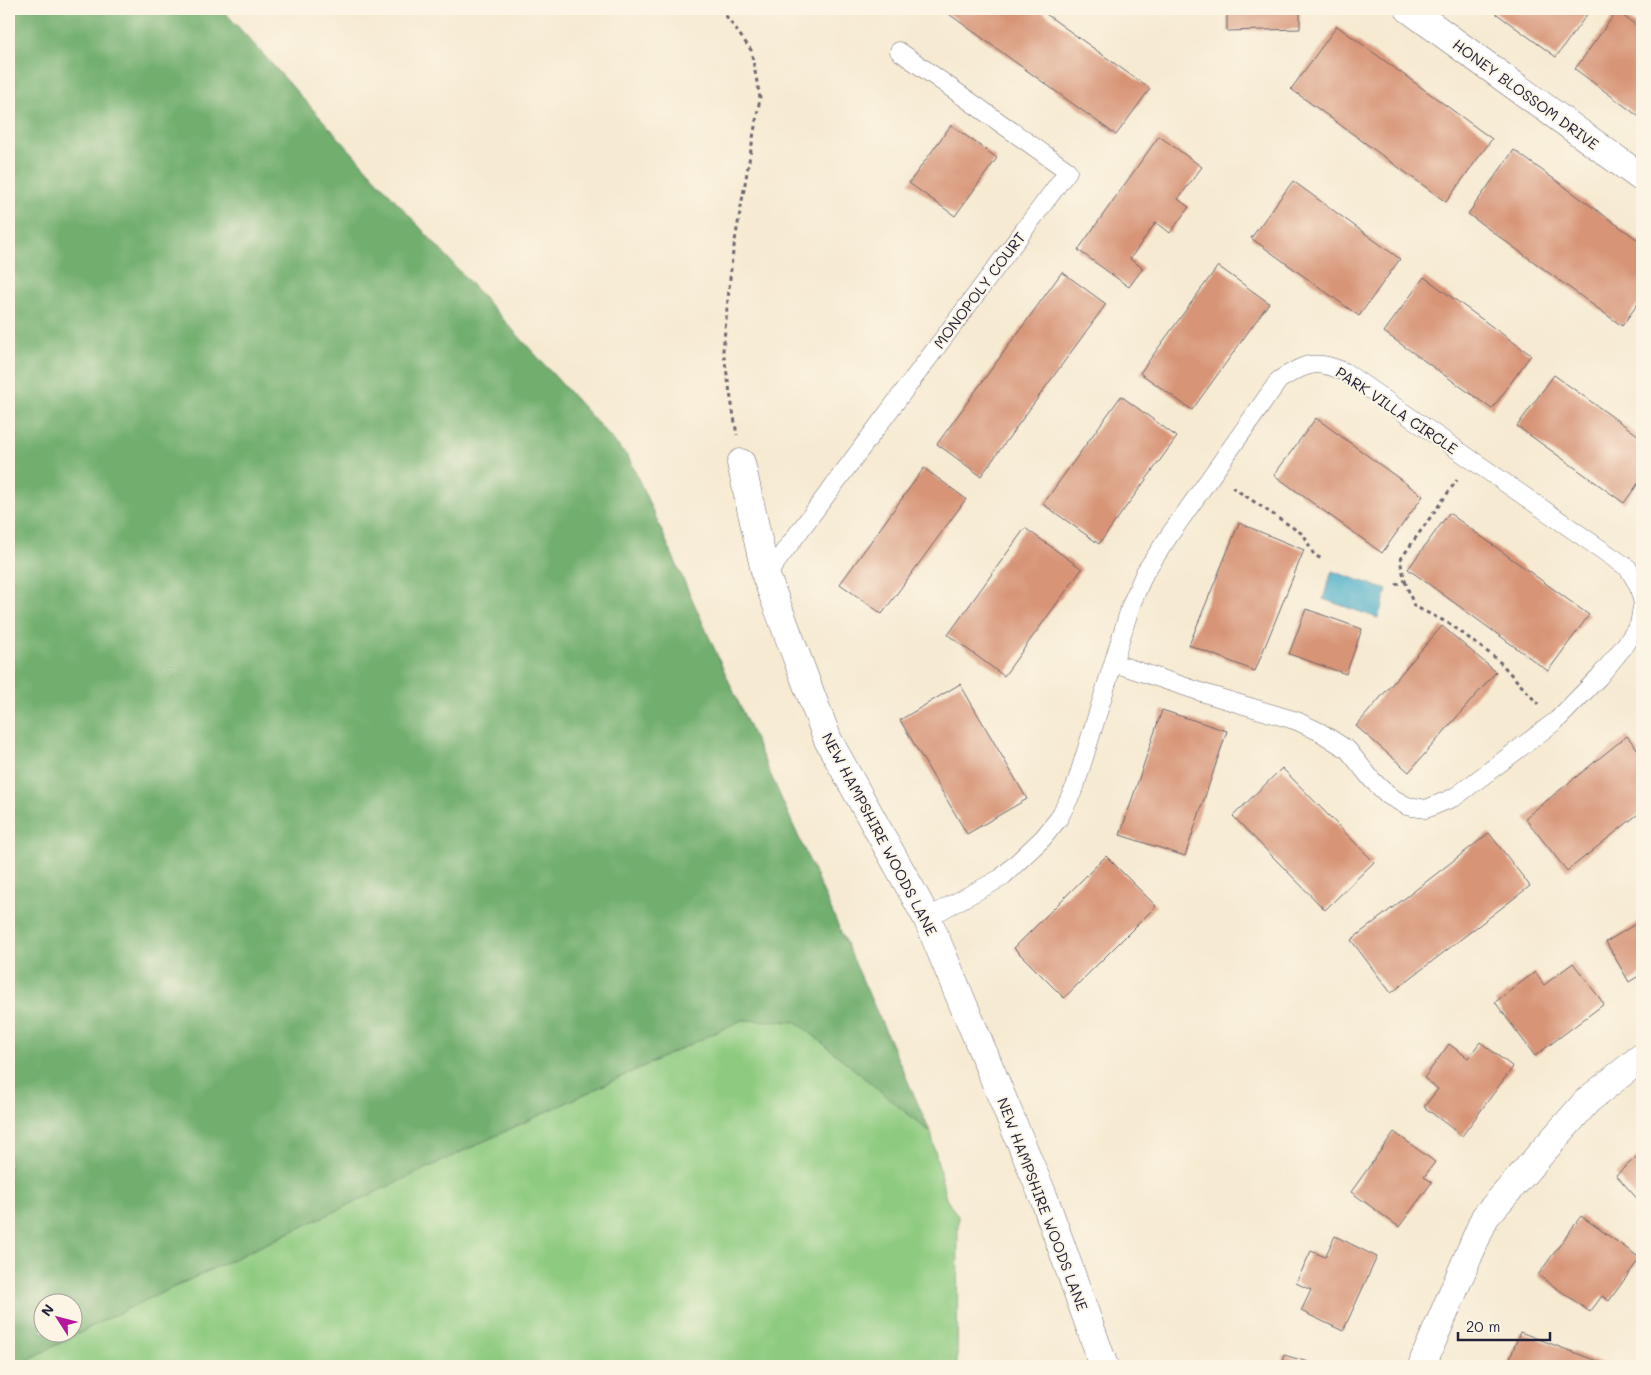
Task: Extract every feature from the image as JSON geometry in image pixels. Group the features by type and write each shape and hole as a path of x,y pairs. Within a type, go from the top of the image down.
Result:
{"street":[{"name":"HONEY BLOSSOM DRIVE","path":"1409,9 1642,178"},
{"name":"NEW HAMPSHIRE WOODS LANE","path":"741,462 766,576 828,740 927,918 1044,1198 1104,1366"},
{"path":"1423,1366 1484,1216 1588,1100 1642,1057"}],"lane":[{"name":"MONOPOLY COURT","path":"766,576 1068,171 899,51"},
{"name":"PARK VILLA CIRCLE","path":"927,918 1001,878 1043,838 1059,818 1075,787 1131,605 1145,572 1279,380 1299,368 1312,365 1328,365 1345,372 1628,568 1638,585 1642,600"},
{"path":"1114,663 1297,721 1320,732 1348,750 1372,780 1389,796 1407,806 1426,809 1455,797 1554,723 1599,677 1626,644 1639,625 1642,607"}],"path":[{"path":"721,9 751,50 760,98 732,258 724,350 741,462"},
{"path":"1471,460 1400,560 1405,581 1414,606 1450,624 1497,658 1554,723"},
{"path":"1212,474 1304,535 1314,555 1324,560"},
{"path":"1396,585 1405,581"}],"green space":[{"path":"9,9 222,9 629,458 931,1133 797,1022 742,1020 82,1332 82,1292 32,1292 32,1342 62,1342 16,1366 9,1366"},
{"path":"742,1020 796,1021 931,1133 946,1199 958,1216 957,1366 16,1366 62,1342 82,1342 82,1332"}],"water":[{"path":"1332,571 1387,590 1378,618 1323,599"}],"building":[{"path":"942,9 1039,9 1150,89 1116,135"},
{"path":"1227,9 1300,9 1300,29 1227,31"},
{"path":"1490,9 1591,9 1556,57"},
{"path":"1617,11 1642,30 1642,119 1575,69"},
{"path":"1337,26 1492,139 1446,202 1291,89"},
{"path":"951,125 997,158 955,216 909,183"},
{"path":"1159,136 1202,167 1178,199 1189,207 1170,233 1156,222 1130,259 1143,268 1129,287 1078,250"},
{"path":"1514,150 1642,243 1642,298 1622,326 1468,214"},
{"path":"1293,181 1400,259 1359,316 1251,238"},
{"path":"1218,266 1269,303 1192,410 1140,373"},
{"path":"1062,272 1106,304 981,476 937,444"},
{"path":"1424,277 1531,355 1492,409 1384,332"},
{"path":"1554,375 1642,438 1642,478 1624,503 1517,426"},
{"path":"1121,396 1177,437 1099,544 1043,504"},
{"path":"1316,418 1423,496 1382,553 1274,475"},
{"path":"924,468 966,499 882,614 840,584"},
{"path":"1449,513 1589,615 1548,671 1408,569"},
{"path":"1239,523 1304,550 1255,671 1189,645"},
{"path":"1025,528 1082,569 1004,676 948,635"},
{"path":"1306,609 1362,629 1346,674 1289,654"},
{"path":"1442,626 1496,672 1409,772 1356,726"},
{"path":"960,684 1027,799 967,834 900,720"},
{"path":"1162,710 1227,731 1185,856 1120,835"},
{"path":"1627,736 1642,755 1642,811 1567,871 1525,818"},
{"path":"1282,768 1374,862 1325,910 1233,816"},
{"path":"1489,833 1530,886 1391,993 1351,940"},
{"path":"1106,856 1156,906 1064,998 1014,948"},
{"path":"1642,920 1642,974 1629,982 1606,942"},
{"path":"1573,963 1604,1004 1535,1056 1495,1002 1535,972 1544,985"},
{"path":"1480,1042 1513,1067 1462,1136 1424,1107 1438,1089 1424,1078 1449,1044 1468,1058"},
{"path":"1394,1132 1435,1162 1424,1177 1432,1182 1399,1227 1351,1192"},
{"path":"1642,1152 1642,1204 1616,1175"},
{"path":"1581,1216 1640,1258 1609,1301 1602,1296 1590,1312 1538,1275"},
{"path":"1335,1236 1377,1257 1343,1331 1301,1311 1311,1290 1296,1283 1311,1251 1325,1257"},
{"path":"1520,1332 1602,1363 1601,1366 1507,1366"},
{"path":"1284,1355 1322,1366 1281,1366"}]}
